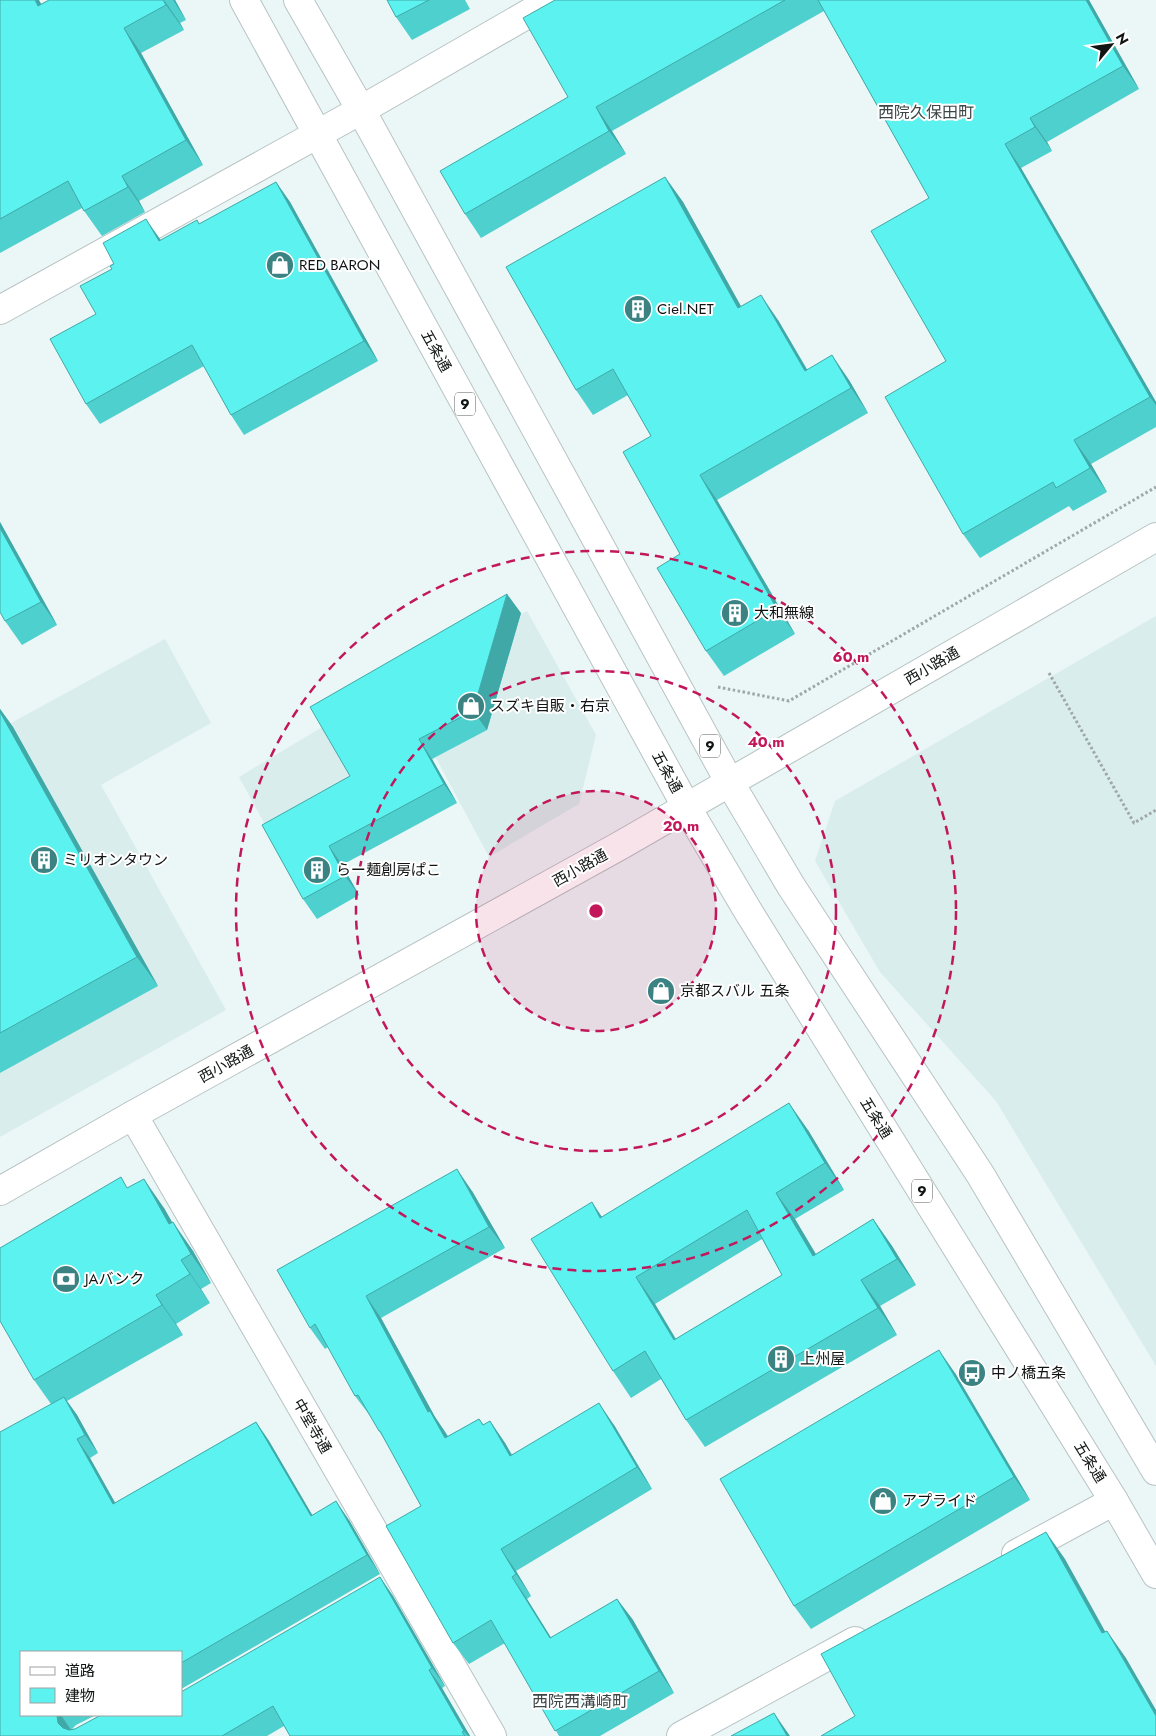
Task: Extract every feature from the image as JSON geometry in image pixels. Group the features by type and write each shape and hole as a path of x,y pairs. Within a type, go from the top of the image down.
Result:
{"main road":[{"name":"五条通","path":"244,0 686,808 1114,1501 1156,1574"},
{"name":"9","path":"298,0 361,110 730,783 791,886 980,1174 1156,1471"},
{"path":"0,310 361,110 552,0"},
{"name":"西小路通","path":"0,1191 133,1115 686,808 1156,537"},
{"name":"中堂寺通","path":"133,1115 492,1736"},
{"path":"995,1565 1114,1501"},
{"path":"681,1736 873,1632"}],"path":[{"path":"716,687 789,701 1156,487"},
{"path":"1049,673 1134,823 1156,810"}],"shaded area":[{"path":"527,611 596,735 579,804 489,857 436,758 369,796 274,841 239,777 324,726"},
{"path":"1156,616 1156,1366 996,1101 880,972 815,861 835,801"},
{"path":"165,639 211,723 101,785 226,1010 0,1137 0,729"}],"building":[{"path":"0,0 35,0 38,6 49,0 163,0 166,5 124,28 186,140 122,176 128,187 84,211 68,181 0,219"},
{"path":"387,0 429,0 396,17"},
{"path":"555,0 785,0 596,107 609,131 465,214 440,171 568,97 523,18"},
{"path":"818,0 1086,0 1123,66 1030,118 1035,127 1005,144 1150,397 1074,440 1090,468 1056,488 1053,482 963,534 885,397 946,361 871,231 929,198"},
{"path":"665,177 738,308 761,295 805,371 832,355 851,388 700,475 777,609 706,651 657,568 680,554 623,452 651,436 613,369 576,390 506,267"},
{"path":"276,182 364,341 231,415 192,345 86,404 50,339 96,314 80,286 112,269 110,266 114,264 103,243 146,219 159,241 197,220 199,224"},
{"path":"0,528 41,602 5,621 0,612"},
{"path":"507,594 473,711 419,739 444,784 329,846 345,876 303,899 262,825 350,776 310,707"},
{"name":"ミリオンタウン","path":"0,712 137,957 0,1033"},
{"path":"789,1103 825,1163 776,1193 813,1256 873,1219 897,1259 861,1280 878,1308 686,1420 645,1351 613,1371 531,1239 592,1202 600,1218","holes":["747,1210 782,1275 674,1340 636,1277"]},
{"path":"457,1169 489,1227 366,1296 428,1412 430,1411 445,1438 479,1419 483,1425 490,1421 510,1456 599,1403 637,1467 501,1549 516,1574 512,1577 550,1638 617,1599 659,1671 555,1731 491,1620 453,1643 386,1526 421,1506 380,1431 358,1395 355,1396 315,1324 310,1328 277,1270"},
{"path":"121,1177 127,1188 144,1179 169,1224 173,1222 191,1254 181,1260 190,1274 156,1295 162,1305 34,1380 0,1321 0,1248"},
{"name":"アプライド","path":"939,1350 1014,1477 794,1606 720,1479"},
{"path":"64,1397 85,1435 77,1439 113,1504 256,1422 311,1516 336,1501 367,1555 182,1662 182,1651 20,1651 20,1716 57,1716 58,1723 63,1728 69,1730 75,1729 99,1716 182,1716 182,1691 380,1577 432,1668 429,1670 464,1731 462,1732 465,1736 290,1736 273,1706 222,1736 0,1736 0,1432"},
{"path":"1046,1532 1102,1633 1107,1631 1156,1716 1156,1736 821,1736 855,1716 821,1654"},
{"path":"774,1713 787,1736 731,1736"}],"place":[{"name":"RED BARON","path":"280,265"},
{"name":"Ciel.NET","path":"638,309"},
{"name":"大和無線","path":"735,613"},
{"name":"スズキ自販・右京","path":"471,706"},
{"name":"ミリオンタウン","path":"44,860"},
{"name":"らー麺創房ぱこ","path":"317,870"},
{"name":"京都スバル 五条","path":"661,991"},
{"name":"JAバンク","path":"66,1279"},
{"name":"上州屋","path":"781,1359"},
{"name":"中ノ橋五条","path":"972,1373"},
{"name":"アプライド","path":"883,1501"}],"district":[{"name":"西院久保田町","path":"926,112"},
{"name":"西院西溝崎町","path":"580,1701"}]}
